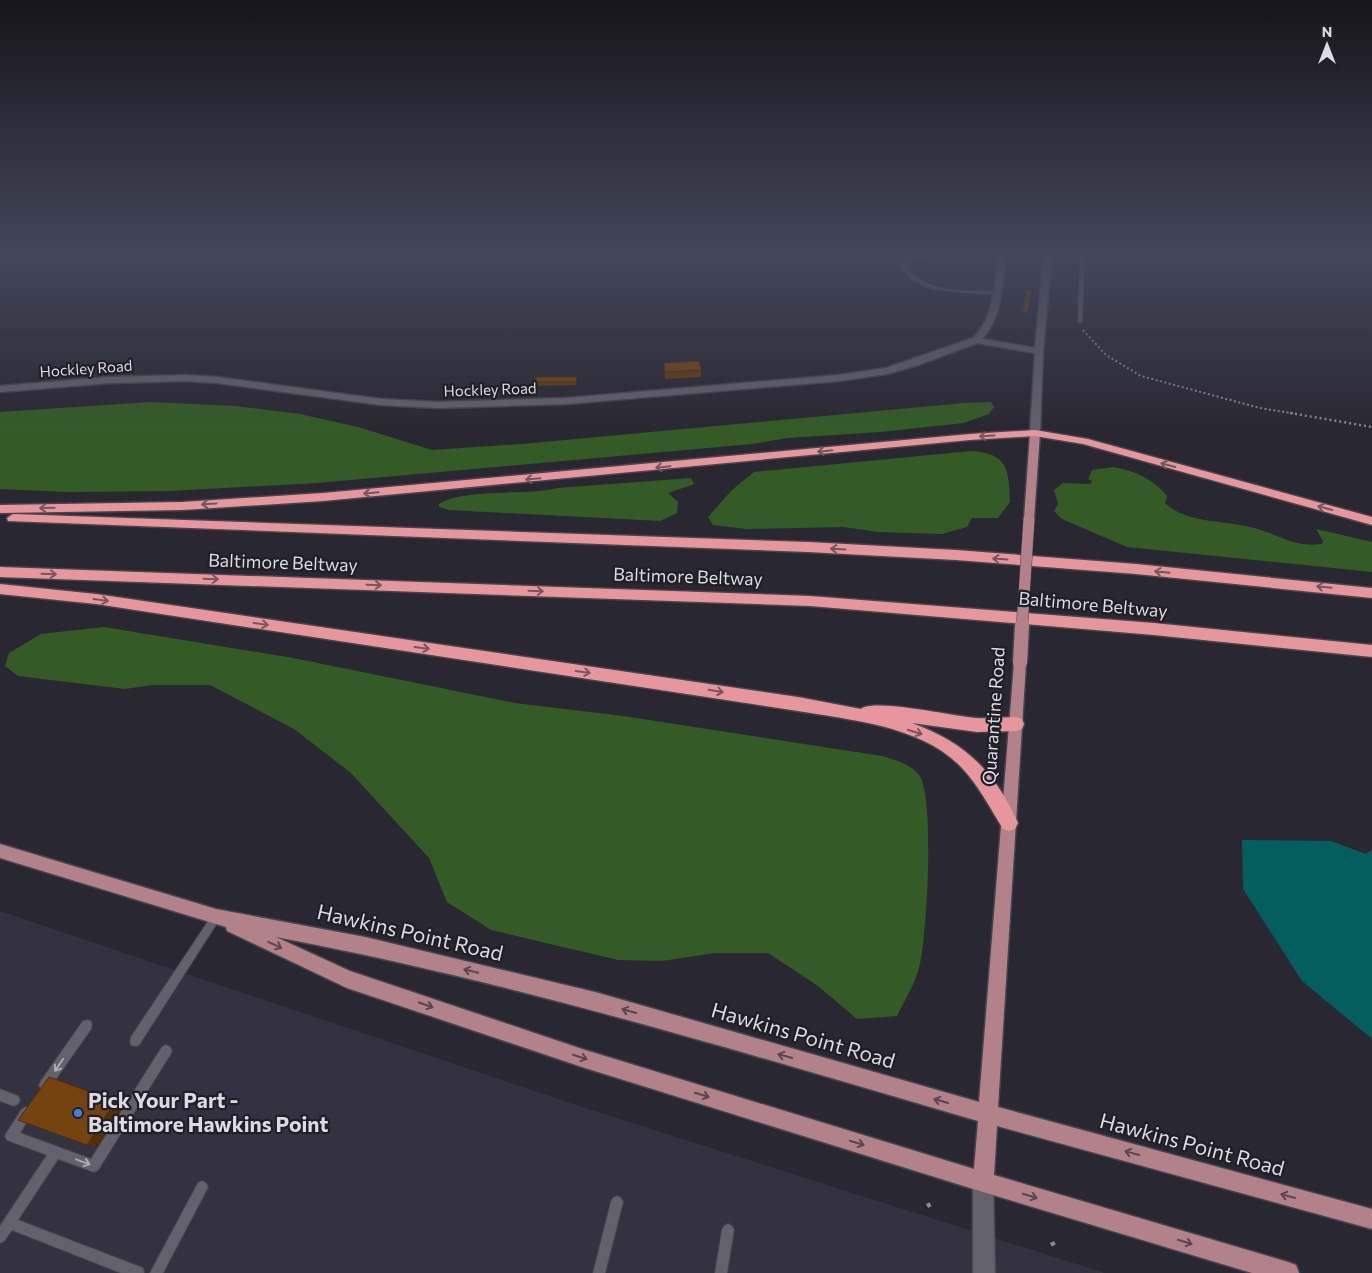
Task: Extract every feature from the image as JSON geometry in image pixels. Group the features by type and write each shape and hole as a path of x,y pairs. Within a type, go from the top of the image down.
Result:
{"highway":[{"path":"0,509 182,506 323,497 970,437 1036,433 1084,441 1372,520"},
{"name":"Baltimore Beltway","path":"0,518 828,548 1136,569 1372,593"},
{"name":"Baltimore Beltway","path":"0,572 810,601 1154,629 1372,651"},
{"path":"0,589 96,599 834,710 892,713 977,725 1016,724"},
{"path":"834,710 924,735 959,754 982,780 1009,823"}],"main road":[{"name":"Quarantine Road","path":"983,1182 1036,433"},
{"name":"Hawkins Point Road","path":"0,851 216,916 365,945 595,1001 988,1114 1372,1219"},
{"name":"Hawkins Point Road","path":"216,916 347,979 582,1058 983,1182 1288,1273"}],"street":[{"path":"976,340 985,331 993,312"},
{"name":"Quarantine Road","path":"1036,433 1042,312"},
{"name":"Hockley Road","path":"0,389 110,380 186,378 217,380 410,405 566,401 839,378 887,371 915,363 976,340 1039,350"},
{"path":"983,1182 984,1273"}],"lane":[{"path":"1080,312 1080,322"},
{"path":"135,1041 216,916"},
{"path":"87,1025 11,1136 94,1166 166,1052"},
{"path":"0,1095 14,1100"},
{"path":"0,1237 56,1152"},
{"path":"156,1273 202,1187"},
{"path":"599,1273 617,1202"},
{"path":"9,1223 138,1273"},
{"path":"721,1273 728,1230"}],"path":[{"path":"1080,322 1087,336 1106,355 1141,376 1260,408 1372,427"}],"shaded area":[{"path":"151,402 235,406 300,414 358,427 432,450 522,444 964,403 991,402 994,407 989,414 964,423 317,483 169,491 67,492 0,489 0,412"},
{"path":"971,451 993,455 1004,465 1009,481 1010,502 998,518 972,518 967,527 942,534 878,532 844,527 746,529 713,525 708,517 732,490 754,472"},
{"path":"1113,467 1128,470 1149,480 1167,496 1165,503 1184,515 1243,525 1303,544 1322,544 1323,541 1316,529 1372,542 1372,572 1127,547 1062,519 1054,511 1058,504 1054,490 1063,483 1090,484 1092,481 1088,479 1092,470"},
{"path":"691,478 694,484 668,493 678,502 677,513 660,521 448,510 439,507 439,504 450,499 479,494 529,492"},
{"path":"104,627 293,658 515,703 623,716 882,756 902,762 919,775 924,788 927,809 928,868 925,929 919,968 915,980 897,1016 857,1019 818,986 768,953 715,953 662,961 618,960 491,930 447,902 429,858 351,773 294,729 210,685 152,685 125,689 18,676 5,666 9,653 41,634"},
{"path":"1242,840 1331,841 1366,854 1372,849 1372,1039 1302,981 1243,889"},
{"path":"0,911 582,1107 1105,1273 0,1273"}],"building":[{"path":"699,361 701,370 665,372 664,363"},
{"path":"536,377 577,377 576,382 535,382"},
{"name":"Pick Your Part - Baltimore Hawkins Point","path":"49,1077 115,1101 87,1145 18,1120"}],"place":[{"name":"Pick Your Part - Baltimore Hawkins Point","path":"78,1113"}]}
